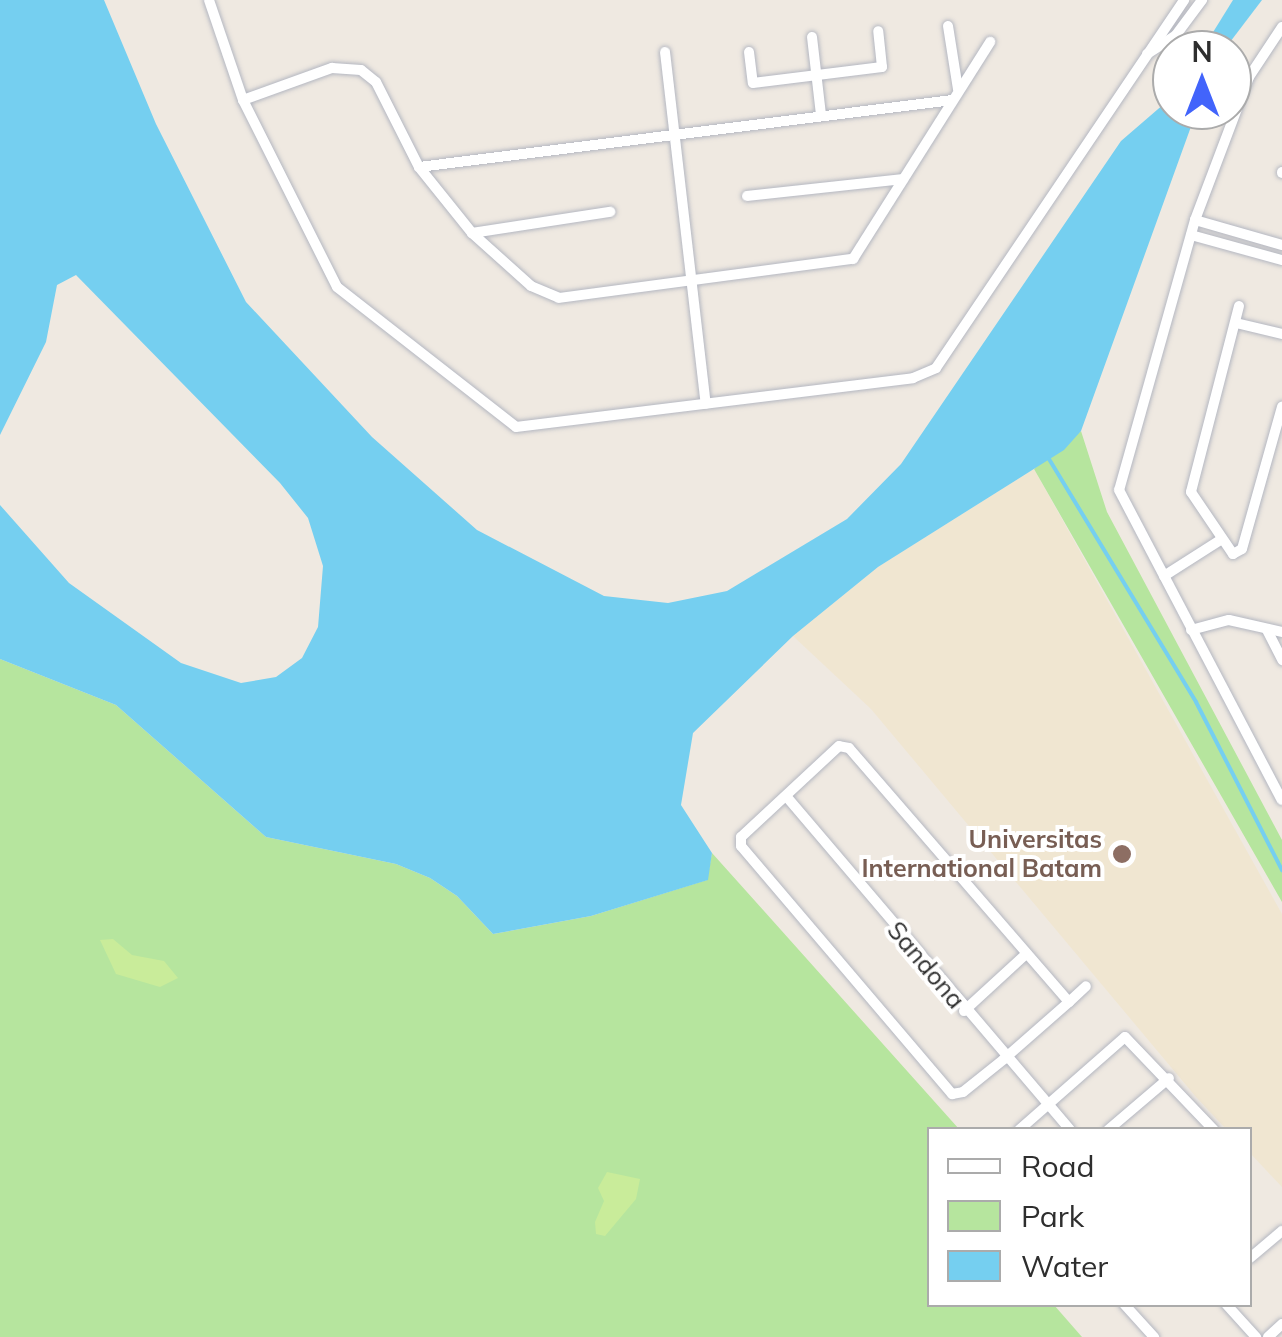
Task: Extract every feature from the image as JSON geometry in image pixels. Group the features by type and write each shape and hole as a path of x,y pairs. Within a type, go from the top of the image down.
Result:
{"street":[{"path":"209,0 243,100 336,287 516,427 913,378 936,368 1184,0"},
{"path":"1146,54 1176,34 1202,0"},
{"path":"948,26 955,95"},
{"path":"1282,28 1249,77 1194,220 1119,490 1282,800"},
{"path":"749,52 752,82 882,67 878,31"},
{"path":"812,37 821,114"},
{"path":"243,100 332,68 361,70 376,82 419,167 472,233 532,286 559,298 853,260 990,42"},
{"path":"664,52 706,404"},
{"path":"419,167 955,95"},
{"path":"748,196 903,179"},
{"path":"472,233 610,212"},
{"path":"1194,220 1282,245"},
{"path":"1190,236 1282,260"},
{"path":"1239,306 1191,492 1220,541 1233,554 1242,550 1277,448 1282,407"},
{"path":"1236,323 1282,334"},
{"path":"1164,576 1220,541"},
{"path":"1191,630 1218,620 1282,632"},
{"path":"1268,630 1282,660"},
{"path":"1069,1002 850,748 839,746 742,836 742,846 947,1090 964,1092 1004,1059 1069,1002 1086,986"},
{"name":"Sandona","path":"786,796 1004,1059 1067,1127"},
{"path":"964,1011 1026,955"},
{"path":"1022,1127 1125,1037 1169,1078 1208,1127"},
{"path":"1112,1127 1169,1078"},
{"path":"1252,1256 1282,1230"},
{"path":"1127,1307 1154,1337"},
{"path":"1229,1307 1256,1337"},
{"path":"1268,1337 1282,1324"}],"shaded area":[{"name":"Universitas International Batam","path":"1034,469 1282,914 1282,1187 1252,1155 1252,1127 1224,1127 1196,1097 871,709 793,636 878,567"}],"green space":[{"path":"1081,431 1107,512 1282,840 1282,902 1034,469"},
{"path":"0,659 116,705 266,837 396,864 430,878 457,896 493,934 591,916 707,880 712,853 957,1127 927,1127 927,1307 1056,1307 1082,1337 0,1337"},
{"path":"113,939 132,955 164,961 178,978 160,987 116,974 100,940"},
{"path":"607,1172 640,1179 636,1199 605,1236 596,1234 595,1222 604,1201 598,1188"}],"water":[{"path":"0,0 104,0 156,124 246,302 372,437 477,530 604,596 668,603 727,591 847,519 901,464 1121,141 1152,114 1152,130 1190,130 1081,431 1064,450 878,567 793,636 693,733 681,805 712,853 708,880 591,916 493,934 457,896 430,878 396,864 266,837 116,705 0,659 0,505 69,583 181,663 241,683 276,677 302,658 318,627 323,566 308,518 280,483 76,275 57,285 46,342 0,435"},
{"path":"1233,0 1262,0 1239,30 1214,30"}],"waterway":[{"path":"1049,459 1196,702 1282,870"}],"place":[{"name":"Universitas International Batam","path":"1122,854"}]}
